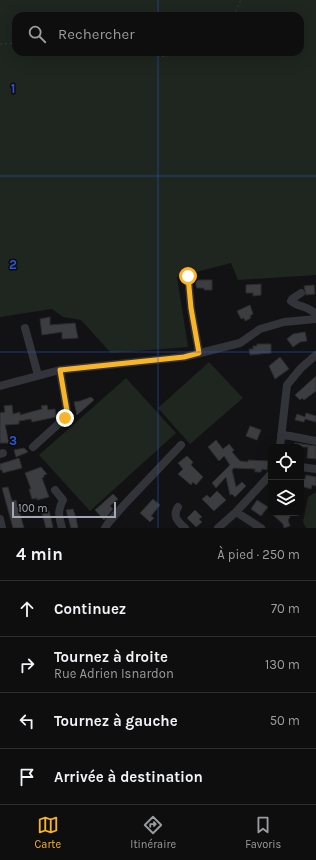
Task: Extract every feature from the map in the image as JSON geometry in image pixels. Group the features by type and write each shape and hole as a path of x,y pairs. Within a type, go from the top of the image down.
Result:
{"street":[{"path":"188,276 191,308 199,353"},
{"path":"301,294 291,301 294,304 304,306 316,314"},
{"path":"0,386 60,370 184,357 240,343 260,329 284,322 316,319"},
{"path":"25,328 38,375"},
{"path":"280,444 286,385 301,368 315,359"},
{"path":"33,447 65,418 67,411 60,370"},
{"path":"281,435 316,441"},
{"path":"107,525 181,445"},
{"path":"304,466 316,468"},
{"path":"218,528 236,512 268,477"},
{"path":"56,490 63,500 59,507 58,514 62,528"},
{"path":"178,507 175,516 185,528"},
{"path":"236,512 261,528"},
{"path":"0,519 2,528"}],"path":[{"path":"235,12 240,0"},
{"path":"0,44 12,43"},
{"path":"155,56 169,56"}],"shaded area":[{"path":"0,0 316,0 316,275 238,280 231,263 177,277 188,347 111,353 81,320 63,317 52,309 0,317"},
{"path":"209,362 243,398 190,444 158,408"},
{"path":"126,378 176,433 90,511 39,455"},
{"path":"316,492 316,528 306,528 303,522 308,497"}],"building":[{"path":"198,280 212,280 212,290 197,288 196,282"},
{"path":"261,284 261,295 253,296 253,293 246,293 246,285"},
{"path":"314,285 315,294 306,295 304,286"},
{"path":"250,305 253,314 250,316 251,318 245,321 244,318 241,319 237,311"},
{"path":"50,317 50,325 75,323 78,338 62,339 62,332 42,335 40,319"},
{"path":"305,332 307,341 300,342 293,347 287,339 293,334"},
{"path":"257,344 271,344 271,353 250,355 249,349 253,349 253,346 257,346"},
{"path":"280,357 289,369 275,379 269,366"},
{"path":"316,376 316,391 304,400 302,398 300,400 295,395"},
{"path":"91,397 94,400 77,415 74,402"},
{"path":"12,405 13,414 20,412 20,415 42,409 41,406 47,405 48,410 55,409 56,417 32,422 31,419 19,421 19,424 5,425 9,443 0,443 0,413 5,412 4,406"},
{"path":"306,413 316,416 316,422 305,419 304,422 295,420 297,414 305,417"},
{"path":"250,426 261,430 257,440 246,436"},
{"path":"216,440 223,449 229,444 234,450 232,452 240,461 268,461 267,470 262,469 261,472 255,472 255,469 234,468 232,470 236,487 242,482 246,486 235,497 232,494 230,495 226,477 216,488 212,483 230,465 224,456 219,461 208,447"},
{"path":"304,444 316,446 316,459 307,458 308,447 304,447"},
{"path":"24,448 28,452 16,457 14,450"},
{"path":"187,456 193,462 191,465 203,477 196,485 193,482 191,485 178,474 183,469 178,463"},
{"path":"19,458 22,468 3,473 2,470 0,470 0,464"},
{"path":"41,467 47,474 42,478 49,497 37,500 37,498 32,499 29,489 31,489 25,473"},
{"path":"306,475 316,477 316,486 312,485 311,489 304,487"},
{"path":"8,487 12,501 16,500 24,528 13,528 2,488"},
{"path":"217,491 226,500 214,511 202,499 207,495 210,498"},
{"path":"113,494 118,499 110,506 113,509 104,520 95,510"},
{"path":"153,499 160,505 151,516 154,518 150,522 140,513"},
{"path":"257,500 268,507 261,516 251,509"},
{"path":"73,509 78,528 71,528 66,510"},
{"path":"195,510 202,517 199,519 202,522 196,527 187,518"},
{"path":"49,511 53,528 46,528 42,513"},
{"path":"274,516 289,516 288,520 290,526 284,528 283,524"}],"route":[{"path":"65,418 67,411 60,370 184,357 199,353 191,308 188,276"}]}
